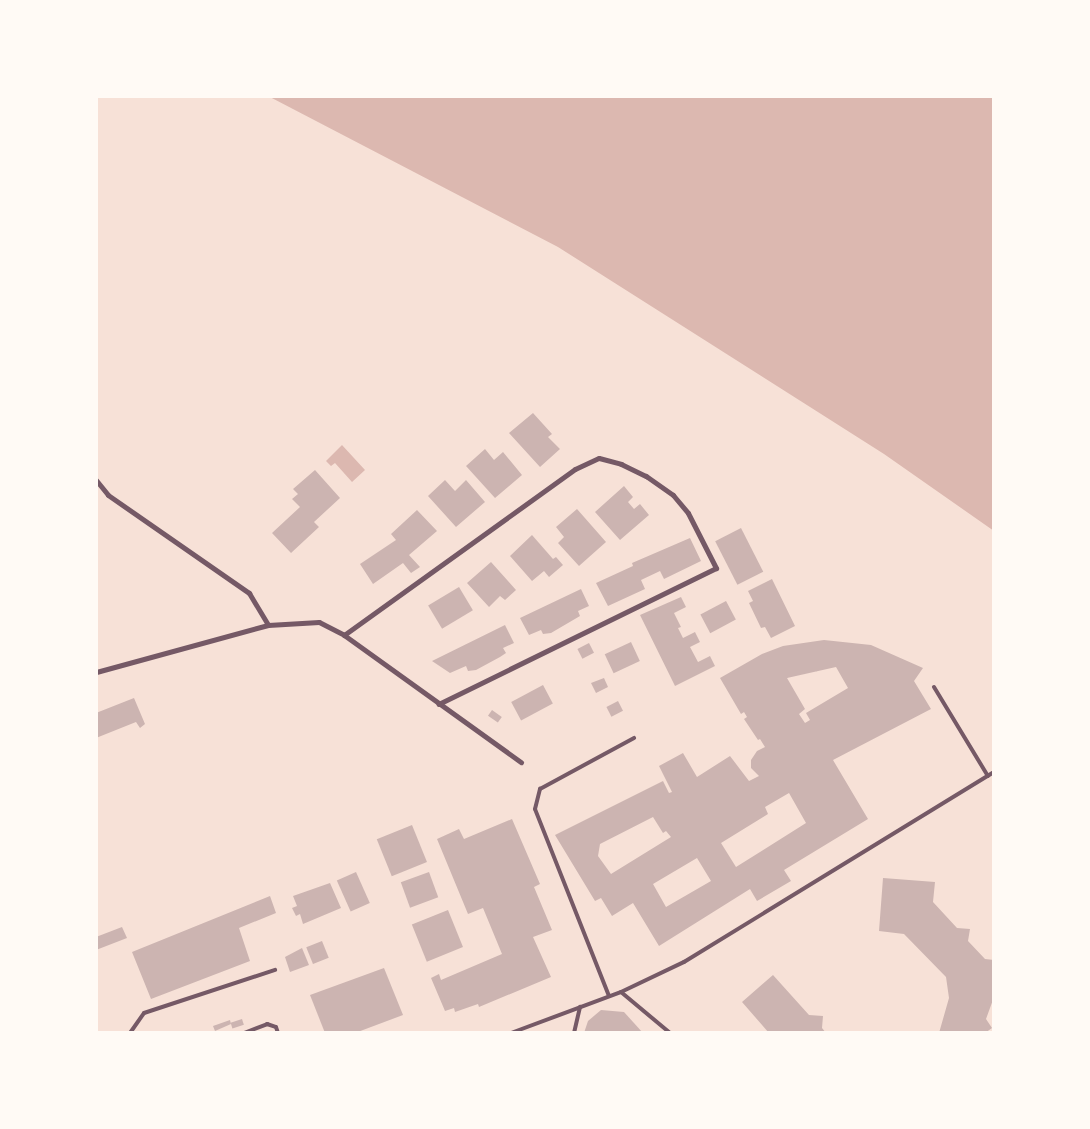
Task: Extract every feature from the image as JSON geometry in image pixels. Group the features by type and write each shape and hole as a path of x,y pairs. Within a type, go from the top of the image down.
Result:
{"street":[{"path":"344,634 575,469 599,458 621,464 646,476 673,495 688,513 716,568 439,704"},
{"path":"96,480 108,495 249,593 268,625"},
{"path":"96,672 268,625 319,622 344,634 521,762"}],"lane":[{"path":"934,687 988,776"},
{"path":"609,996 535,809 540,789 634,738"},
{"path":"511,1033 621,992 684,962 994,772"},
{"path":"130,1033 144,1013 275,970"},
{"path":"621,992 670,1033"},
{"path":"574,1033 580,1007"},
{"path":"244,1033 267,1024 276,1027 278,1033"}],"shaded area":[{"path":"268,96 994,96 994,531 884,454 558,247"},
{"path":"342,445 365,470 352,482 335,463 331,466 326,461"}],"building":[{"path":"533,413 552,434 548,437 560,449 540,467 509,433"},
{"path":"485,449 494,460 503,452 522,475 495,498 466,466"},
{"path":"315,470 340,498 314,522 319,527 291,553 272,533 300,507 292,499 298,494 293,489"},
{"path":"445,480 455,491 466,480 485,502 456,527 428,496"},
{"path":"624,486 633,497 628,502 634,509 640,504 649,515 620,540 595,512"},
{"path":"577,509 606,542 579,566 558,543 564,537 556,527"},
{"path":"417,510 437,531 409,555 420,567 411,573 403,563 373,584 360,564 396,540 391,534"},
{"path":"741,528 763,572 737,585 715,541"},
{"path":"532,535 553,559 556,557 563,565 549,577 544,571 532,581 510,556"},
{"path":"690,538 701,561 664,579 660,571 641,580 645,589 608,606 596,583 633,566 632,563"},
{"path":"491,562 516,590 505,600 500,596 489,607 467,583"},
{"path":"772,579 795,626 771,638 765,627 761,628 749,603 753,601 748,591"},
{"path":"459,587 473,610 442,629 428,606"},
{"path":"581,589 589,606 578,611 580,616 551,633 543,634 541,630 529,635 520,618"},
{"path":"681,597 686,607 674,613 681,627 678,628 683,638 695,632 700,642 690,647 698,662 710,656 715,666 675,686 640,615"},
{"path":"726,601 736,620 710,633 700,615"},
{"path":"505,625 514,643 503,648 506,653 476,670 468,671 466,666 450,673 432,661"},
{"path":"824,640 871,645 923,668 914,681 931,709 833,760 868,819 784,870 791,881 757,901 750,889 659,946 633,903 612,916 601,898 595,901 555,835 663,781 669,793 672,792 659,766 683,753 697,777 730,756 749,781 759,776 751,768 751,760 757,751 765,747 744,719 747,717 744,712 741,714 720,678 762,654 783,646","holes":["836,667 848,688 806,713 810,720 805,723 799,714 805,709 787,678","789,793 806,823 736,867 721,843 768,814 765,807","653,817 663,833 666,831 671,837 611,874 598,856 600,844","697,858 711,881 666,907 653,884"]},
{"path":"631,642 640,661 614,673 605,654"},
{"path":"589,643 594,653 582,659 577,649"},
{"path":"604,678 608,687 596,693 591,683"},
{"path":"543,685 553,704 521,720 511,702"},
{"path":"134,698 145,724 140,728 136,722 96,738 96,713"},
{"path":"618,701 623,711 611,717 606,707"},
{"path":"492,710 502,717 498,723 488,716"},
{"path":"512,819 540,884 534,887 552,930 533,937 551,977 479,1007 478,1004 455,1012 454,1008 445,1011 431,978 439,974 441,980 502,954 483,908 468,914 437,839 459,829 464,839"},
{"path":"412,825 427,862 392,876 377,839"},
{"path":"356,872 370,903 351,912 337,881"},
{"path":"429,872 438,897 410,908 401,882"},
{"path":"883,878 935,882 933,902 957,928 970,929 968,941 985,959 994,960 994,997 986,1019 992,1028 985,1033 939,1033 949,998 946,977 904,934 879,931"},
{"path":"330,883 341,908 303,924 300,914 296,916 292,908 297,906 293,896"},
{"path":"270,896 276,913 239,928 250,961 151,999 132,952"},
{"path":"448,910 463,947 427,962 412,925"},
{"path":"122,927 127,938 96,950 96,937"},
{"path":"322,941 329,958 313,964 306,947"},
{"path":"302,948 309,965 290,972 285,957"},
{"path":"384,968 403,1015 355,1033 325,1033 310,995"},
{"path":"773,975 809,1015 823,1016 822,1028 826,1033 769,1033 742,1002"},
{"path":"601,1010 624,1012 643,1033 584,1033 588,1021"},
{"path":"242,1019 244,1025 232,1028 231,1023"},
{"path":"230,1020 231,1024 215,1031 213,1026"}]}
